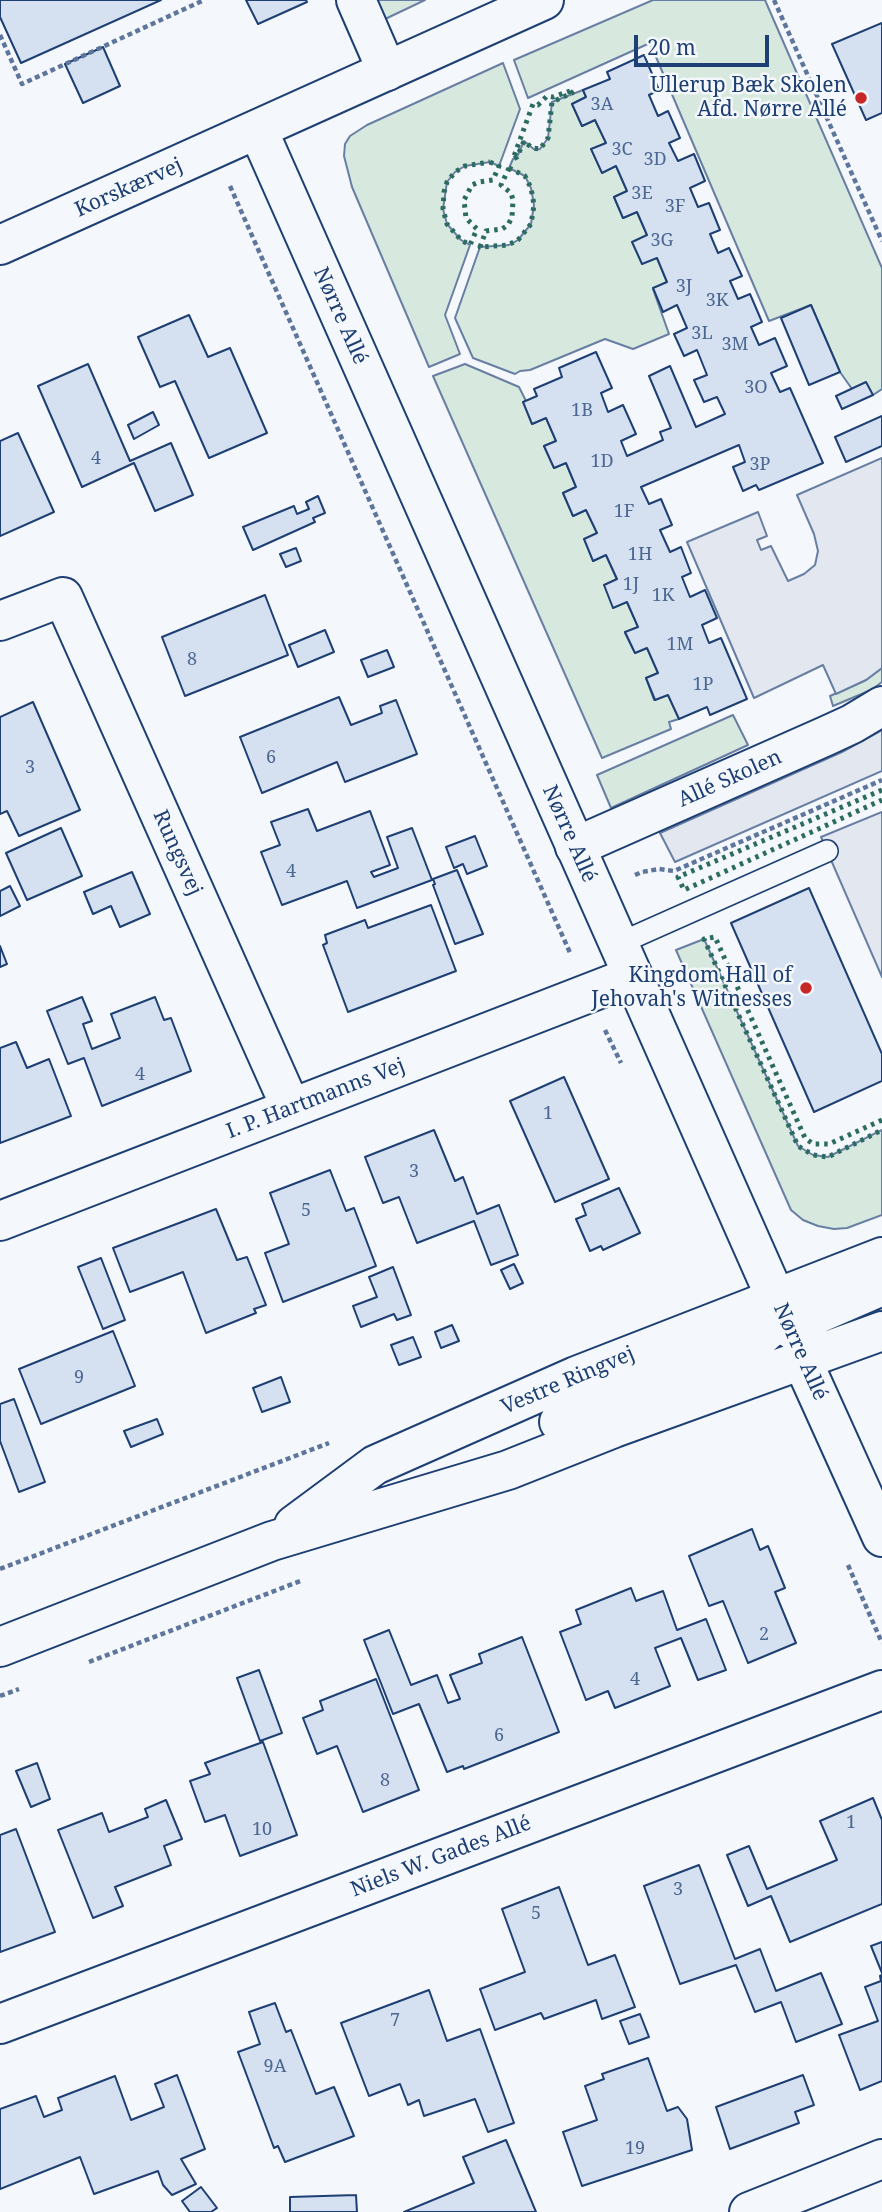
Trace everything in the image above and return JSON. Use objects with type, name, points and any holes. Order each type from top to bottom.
[{"type":"street","points":[[356,0],[387,71]]},
{"type":"street","name":"Korskærvej","points":[[0,245],[544,0]]},
{"type":"street","name":"Nørre Allé","points":[[257,130],[882,1537]]},
{"type":"street","name":"Rungsvej","points":[[0,621],[63,597],[291,1108]]},
{"type":"street","name":"Allé Skolen","points":[[575,847],[843,728],[882,706]]},
{"type":"street","name":"I. P. Hartmanns Vej","points":[[0,1221],[588,994],[625,960]]},
{"type":"street","name":"Vestre Ringvej","points":[[272,1541],[375,1465],[576,1376],[882,1257]]},
{"type":"street","points":[[802,1360],[802,1331],[815,1315],[882,1286]]},
{"type":"street","name":"Vestre Ringvej","points":[[0,1647],[272,1541],[508,1470],[614,1428],[882,1331]]},
{"type":"street","name":"Niels W. Gades Allé","points":[[0,2024],[882,1690]]},
{"type":"street","points":[[749,2212],[882,2159]]},
{"type":"lane","points":[[625,960],[827,851]]},
{"type":"path","points":[[0,35],[22,84],[204,0]]},
{"type":"path","points":[[774,0],[882,241]]},
{"type":"path","points":[[214,150],[588,994],[623,1067]]},
{"type":"path","points":[[631,877],[659,869],[674,871],[882,780]]},
{"type":"path","points":[[78,1666],[311,1577]]},
{"type":"path","points":[[0,1696],[26,1686]]},
{"type":"shaded area","points":[[374,0],[425,0],[383,20]]},
{"type":"shaded area","points":[[653,0],[765,0],[882,268],[882,389],[873,395],[852,389],[840,372],[811,305],[769,321],[650,43],[528,98],[514,60]]},
{"type":"shaded area","points":[[503,63],[520,109],[499,166],[490,162],[465,166],[455,172],[447,182],[443,209],[447,224],[461,240],[470,245],[445,315],[460,354],[429,367],[352,187],[344,156],[345,144],[350,136],[367,125]]},
{"type":"shaded area","points":[[583,90],[586,97],[572,104],[582,126],[595,120],[606,143],[592,150],[602,172],[616,166],[627,191],[614,197],[623,218],[637,212],[667,282],[653,289],[669,334],[633,349],[605,339],[515,374],[473,358],[455,318],[480,247],[509,245],[518,240],[531,224],[534,205],[531,188],[525,176],[509,168],[513,159],[517,157],[524,141],[535,150],[540,149],[548,138],[552,102]]},
{"type":"shaded area","points":[[465,364],[519,387],[532,424],[546,418],[556,441],[544,446],[554,468],[566,463],[576,487],[563,493],[573,516],[586,510],[597,533],[593,561],[606,555],[638,627],[625,633],[635,653],[647,648],[658,673],[646,678],[654,700],[668,695],[679,719],[669,722],[671,729],[602,758],[433,376]]},
{"type":"shaded area","points":[[882,458],[882,668],[866,680],[836,694],[823,665],[754,698],[687,542],[758,512],[767,536],[757,540],[761,550],[771,546],[788,581],[804,574],[815,565],[818,551],[814,534],[797,495]]},
{"type":"shaded area","points":[[882,668],[882,682],[871,690],[833,706],[830,696],[866,680]]},
{"type":"shaded area","points":[[733,715],[748,745],[611,808],[597,775]]},
{"type":"shaded area","points":[[882,730],[882,771],[675,862],[660,833],[842,752]]},
{"type":"shaded area","points":[[882,812],[882,977],[821,837]]},
{"type":"shaded area","points":[[704,939],[798,1146],[813,1155],[828,1157],[882,1130],[882,1215],[847,1228],[834,1229],[803,1220],[791,1210],[676,950]]},
{"type":"building","points":[[0,0],[161,0],[21,63],[0,17]]},
{"type":"building","points":[[246,0],[306,0],[307,2],[258,24]]},
{"type":"building","points":[[882,23],[882,113],[866,120],[832,44]]},
{"type":"building","points":[[103,47],[120,86],[83,103],[65,64]]},
{"type":"building","points":[[644,55],[659,90],[649,95],[658,116],[668,111],[680,138],[669,143],[678,161],[694,154],[705,181],[690,188],[698,207],[709,203],[720,230],[710,234],[718,253],[729,248],[742,276],[730,281],[738,299],[750,294],[762,322],[751,327],[759,345],[775,338],[787,366],[771,373],[780,392],[790,388],[823,463],[759,490],[756,485],[743,491],[733,467],[745,462],[739,445],[641,487],[649,504],[661,499],[672,525],[660,530],[670,552],[681,547],[691,573],[682,577],[690,597],[705,590],[717,618],[702,625],[709,643],[721,638],[747,699],[710,715],[707,707],[679,719],[668,695],[655,700],[646,678],[658,673],[647,648],[635,653],[625,632],[638,627],[627,602],[613,608],[604,585],[617,579],[606,555],[593,561],[584,539],[597,533],[586,510],[573,516],[563,493],[576,487],[566,463],[554,468],[544,446],[556,441],[546,418],[532,424],[523,402],[537,396],[534,389],[562,377],[559,368],[596,352],[612,388],[601,393],[608,412],[623,405],[636,434],[621,441],[627,456],[663,440],[660,432],[671,428],[649,376],[670,366],[696,427],[725,414],[717,397],[704,402],[694,380],[707,375],[697,350],[684,356],[674,334],[687,328],[677,305],[663,312],[653,288],[667,282],[657,258],[642,264],[632,242],[647,235],[637,212],[623,218],[614,197],[627,191],[616,166],[602,173],[591,149],[606,143],[595,120],[582,126],[572,104],[586,97],[583,90],[610,79],[607,72]]},
{"type":"building","points":[[811,305],[840,372],[809,385],[781,318]]},
{"type":"building","points":[[189,315],[208,357],[230,348],[267,433],[209,458],[175,381],[160,387],[138,337]]},
{"type":"building","points":[[88,364],[130,461],[171,443],[193,495],[155,511],[134,463],[82,487],[38,386]]},
{"type":"building","points":[[866,382],[873,395],[842,409],[836,396]]},
{"type":"building","points":[[153,412],[159,425],[134,439],[128,425]]},
{"type":"building","points":[[882,416],[882,446],[846,462],[835,437]]},
{"type":"building","points":[[18,433],[54,512],[0,536],[0,441]]},
{"type":"building","points":[[318,496],[325,513],[313,518],[315,522],[253,550],[243,527],[294,506],[297,514],[309,509],[306,502]]},
{"type":"building","points":[[296,548],[301,561],[286,567],[280,554]]},
{"type":"building","points":[[265,595],[288,655],[185,696],[162,637]]},
{"type":"building","points":[[325,630],[334,652],[298,667],[289,645]]},
{"type":"building","points":[[387,650],[394,667],[368,677],[361,660]]},
{"type":"building","points":[[339,697],[351,725],[382,713],[380,706],[396,700],[417,754],[345,782],[337,762],[262,793],[240,737]]},
{"type":"building","points":[[33,702],[80,810],[19,836],[7,811],[0,814],[0,717]]},
{"type":"building","points":[[308,809],[317,831],[370,811],[390,865],[371,872],[374,877],[398,868],[387,837],[412,828],[432,880],[357,908],[347,881],[282,905],[261,852],[280,845],[271,822]]},
{"type":"building","points":[[61,828],[82,876],[27,900],[6,853]]},
{"type":"building","points":[[475,836],[487,866],[467,874],[463,864],[454,868],[446,847]]},
{"type":"building","points":[[457,870],[483,934],[455,944],[433,879]]},
{"type":"building","points":[[132,872],[150,914],[120,927],[111,906],[93,914],[84,892]]},
{"type":"building","points":[[10,886],[20,906],[0,916],[0,891]]},
{"type":"building","name":"Kingdom Hall of Jehovah's Witnesses","points":[[809,888],[882,1054],[882,1081],[814,1112],[731,923]]},
{"type":"building","points":[[431,905],[456,971],[348,1012],[323,945],[327,943],[325,935],[365,920],[368,928]]},
{"type":"building","points":[[0,946],[7,964],[0,967]]},
{"type":"building","points":[[82,997],[92,1021],[83,1024],[92,1049],[120,1038],[111,1014],[155,997],[164,1020],[171,1018],[191,1071],[102,1106],[84,1058],[68,1064],[47,1011]]},
{"type":"building","points":[[16,1042],[27,1068],[49,1059],[71,1116],[0,1143],[0,1048]]},
{"type":"building","points":[[564,1077],[609,1179],[555,1202],[510,1101]]},
{"type":"building","points":[[434,1130],[455,1181],[463,1177],[477,1214],[499,1205],[518,1255],[491,1265],[474,1221],[417,1243],[399,1197],[383,1203],[365,1157]]},
{"type":"building","points":[[330,1170],[346,1211],[354,1208],[376,1266],[283,1302],[265,1253],[289,1244],[270,1193]]},
{"type":"building","points":[[619,1188],[640,1233],[603,1250],[601,1246],[590,1251],[576,1219],[586,1215],[582,1204]]},
{"type":"building","points":[[216,1209],[237,1260],[247,1257],[266,1305],[254,1309],[256,1313],[206,1333],[183,1272],[130,1292],[113,1248]]},
{"type":"building","points":[[101,1258],[125,1320],[103,1329],[78,1267]]},
{"type":"building","points":[[514,1264],[523,1283],[510,1289],[501,1270]]},
{"type":"building","points":[[393,1267],[411,1315],[397,1320],[394,1314],[361,1327],[353,1306],[377,1297],[369,1277]]},
{"type":"building","points":[[452,1325],[459,1341],[441,1348],[435,1332]]},
{"type":"building","points":[[113,1331],[135,1386],[41,1424],[19,1369]]},
{"type":"building","points":[[413,1337],[421,1357],[399,1365],[391,1345]]},
{"type":"building","points":[[281,1377],[290,1402],[262,1412],[253,1388]]},
{"type":"building","points":[[14,1399],[45,1482],[19,1492],[0,1441],[0,1404]]},
{"type":"building","points":[[157,1419],[163,1434],[131,1447],[124,1431]]},
{"type":"building","points":[[752,1529],[760,1550],[768,1546],[785,1588],[775,1592],[796,1643],[748,1663],[723,1601],[709,1606],[689,1556]]},
{"type":"building","points":[[631,1588],[636,1601],[663,1591],[677,1630],[706,1619],[726,1670],[698,1680],[681,1638],[655,1648],[670,1686],[615,1708],[608,1691],[586,1700],[560,1632],[581,1624],[576,1610]]},
{"type":"building","points":[[389,1630],[411,1685],[437,1675],[448,1703],[460,1699],[450,1675],[482,1663],[479,1654],[522,1637],[559,1732],[464,1769],[463,1766],[447,1772],[419,1704],[393,1714],[364,1640]]},
{"type":"building","points":[[259,1670],[282,1733],[260,1741],[237,1678]]},
{"type":"building","points":[[376,1679],[419,1790],[363,1812],[337,1746],[317,1754],[303,1718],[323,1710],[320,1701]]},
{"type":"building","points":[[263,1742],[297,1835],[240,1856],[225,1815],[205,1822],[190,1781],[210,1774],[205,1763]]},
{"type":"building","points":[[37,1763],[50,1799],[31,1807],[16,1771]]},
{"type":"building","points":[[873,1798],[882,1820],[882,1904],[790,1942],[771,1896],[748,1906],[727,1855],[749,1846],[767,1889],[837,1860],[820,1821]]},
{"type":"building","points":[[166,1800],[182,1839],[164,1846],[171,1865],[115,1887],[123,1906],[93,1918],[58,1830],[102,1813],[109,1832],[148,1817],[145,1809]]},
{"type":"building","points":[[16,1829],[55,1932],[0,1952],[0,1835]]},
{"type":"building","points":[[699,1865],[735,1959],[760,1949],[776,1991],[821,1973],[842,2024],[796,2042],[781,2002],[755,2012],[736,1965],[680,1984],[644,1886]]},
{"type":"building","points":[[559,1887],[588,1965],[615,1955],[635,2007],[602,2019],[596,2000],[544,2019],[541,2013],[495,2030],[480,1989],[525,1972],[502,1909]]},
{"type":"building","points":[[882,1942],[882,1973],[871,1946]]},
{"type":"building","points":[[882,1975],[882,2081],[860,2090],[839,2035],[878,2021],[865,1987],[881,1981]]},
{"type":"building","points":[[429,1990],[447,2041],[480,2029],[514,2123],[488,2132],[475,2099],[424,2116],[419,2100],[408,2105],[400,2084],[369,2096],[341,2023]]},
{"type":"building","points":[[275,2003],[286,2032],[291,2030],[316,2094],[334,2087],[354,2136],[285,2162],[278,2146],[274,2148],[238,2052],[260,2044],[249,2012]]},
{"type":"building","points":[[640,2014],[649,2037],[629,2044],[620,2021]]},
{"type":"building","points":[[648,2058],[667,2111],[678,2107],[687,2119],[692,2150],[582,2186],[563,2132],[597,2120],[585,2086],[604,2079],[602,2074]]},
{"type":"building","points":[[177,2075],[205,2149],[181,2159],[196,2184],[172,2195],[163,2185],[158,2171],[94,2194],[80,2157],[0,2189],[0,2109],[36,2096],[44,2117],[62,2110],[58,2098],[115,2076],[131,2120],[164,2107],[155,2084]]},
{"type":"building","points":[[803,2075],[814,2105],[795,2112],[799,2123],[730,2149],[716,2107]]},
{"type":"building","points":[[506,2140],[536,2212],[404,2212],[474,2183],[463,2157]]},
{"type":"building","points":[[201,2187],[217,2208],[211,2212],[190,2212],[182,2201]]},
{"type":"building","points":[[356,2195],[357,2212],[290,2212],[290,2197]]},
{"type":"hedge","points":[[570,91],[572,93],[552,102],[548,138],[540,149],[532,148],[524,141],[517,157],[513,159],[533,104],[538,105],[547,96],[553,97],[570,91]]},
{"type":"hedge","points":[[490,162],[499,166],[493,180],[472,185],[464,200],[466,218],[477,229],[470,245],[461,240],[447,224],[443,209],[444,192],[447,182],[455,172],[465,166],[490,162]]},
{"type":"hedge","points":[[509,168],[525,176],[531,188],[534,205],[531,224],[518,240],[508,245],[480,247],[486,231],[502,229],[512,217],[511,193],[501,185],[509,168]]},
{"type":"hedge","points":[[882,790],[678,877],[684,890],[882,800]]},
{"type":"hedge","points":[[882,1120],[829,1144],[813,1144],[805,1138],[715,937],[704,939],[798,1146],[813,1155],[828,1157],[882,1130]]},
{"type":"place","name":"Ullerup Bæk Skolen Afd. Nørre Allé","points":[[861,98]]},
{"type":"place","name":"Kingdom Hall of Jehovah's Witnesses","points":[[806,988]]}]
